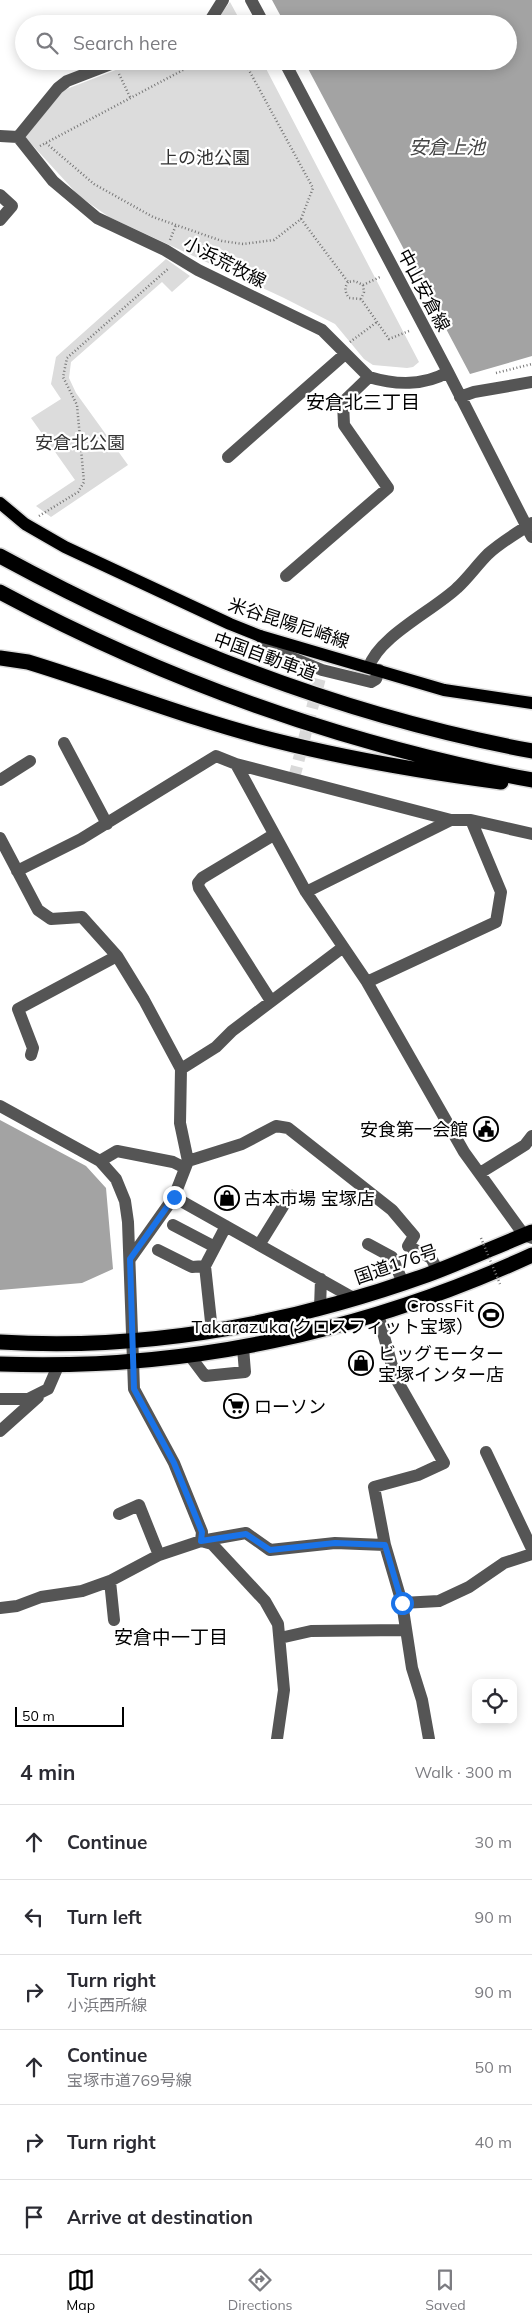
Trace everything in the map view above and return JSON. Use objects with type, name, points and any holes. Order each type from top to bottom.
[{"type":"highway","name":"中国自動車道","points":[[0,556],[61,590],[128,621],[242,669],[364,710],[427,727],[532,751]]},
{"type":"highway","points":[[0,592],[144,662],[321,728],[420,755],[532,780]]},
{"type":"highway","points":[[0,658],[36,664],[198,718],[273,740],[448,775],[532,786]]},
{"type":"highway","name":"国道176号","points":[[0,1342],[107,1343],[212,1331],[282,1319],[403,1283],[529,1235]]},
{"type":"highway","points":[[0,1364],[58,1366],[133,1362],[243,1348],[331,1328],[434,1296],[532,1255]]},
{"type":"main road","name":"米谷昆陽尼崎線","points":[[0,503],[24,524],[65,547],[230,624],[260,636]]},
{"type":"main road","points":[[374,669],[444,690],[532,704]]},
{"type":"street","points":[[214,15],[223,0]]},
{"type":"street","points":[[251,0],[259,15]]},
{"type":"street","points":[[1,140],[18,137],[58,88],[68,81],[96,70]]},
{"type":"street","name":"中山安倉線","points":[[289,70],[530,529]]},
{"type":"street","name":"小浜荒牧線","points":[[18,137],[53,181],[98,218],[322,330],[346,349],[369,377]]},
{"type":"street","points":[[0,195],[12,206],[0,220]]},
{"type":"street","points":[[228,457],[346,349]]},
{"type":"street","points":[[286,576],[388,488],[344,425],[343,402],[369,377],[380,380],[424,383],[448,372]]},
{"type":"street","points":[[460,398],[474,392],[532,382]]},
{"type":"street","points":[[260,636],[273,650],[322,670],[371,682],[376,679],[372,657],[406,626],[456,589],[487,555],[504,540],[530,529]]},
{"type":"street","points":[[64,743],[107,824]]},
{"type":"street","points":[[17,871],[107,824],[216,756],[236,764],[451,820],[471,820],[532,834]]},
{"type":"street","points":[[0,780],[30,761]]},
{"type":"street","points":[[236,764],[306,892],[342,948],[367,982],[464,1152],[529,1235]]},
{"type":"street","points":[[306,892],[451,820]]},
{"type":"street","points":[[367,982],[496,922],[501,892],[471,820]]},
{"type":"street","points":[[270,837],[202,878],[198,883],[199,888],[271,1001]]},
{"type":"street","points":[[0,838],[38,910],[51,920],[82,917],[117,956],[144,1000],[181,1069],[180,1123],[186,1164],[174,1197],[130,1259]]},
{"type":"street","points":[[181,1069],[216,1047],[232,1030],[342,948]]},
{"type":"street","points":[[30,1055],[34,1048],[18,1009],[117,956]]},
{"type":"street","points":[[0,1106],[100,1161],[116,1179],[124,1201],[130,1259],[134,1389],[174,1463],[202,1532],[201,1541]]},
{"type":"street","points":[[100,1161],[117,1150],[186,1164],[242,1144],[276,1126],[288,1128],[392,1210],[414,1236],[408,1246],[431,1258],[438,1270]]},
{"type":"street","points":[[480,1173],[525,1145],[532,1136]]},
{"type":"street","points":[[260,1245],[290,1195]]},
{"type":"street","points":[[174,1197],[354,1298]]},
{"type":"street","points":[[173,1226],[215,1247]]},
{"type":"street","points":[[212,1331],[205,1266],[226,1226]]},
{"type":"street","points":[[368,1244],[392,1257],[403,1283]]},
{"type":"street","points":[[158,1250],[192,1267],[205,1266]]},
{"type":"street","points":[[320,1308],[321,1279]]},
{"type":"street","points":[[378,1314],[395,1377],[444,1463],[418,1475],[374,1487],[385,1545],[402,1603],[404,1630],[412,1668],[422,1700],[429,1739]]},
{"type":"street","points":[[190,1356],[205,1376],[245,1372],[243,1348]]},
{"type":"street","points":[[0,1431],[48,1389],[58,1366]]},
{"type":"street","points":[[0,1399],[28,1400],[48,1389]]},
{"type":"street","points":[[486,1452],[532,1550]]},
{"type":"street","points":[[119,1514],[139,1505],[159,1555]]},
{"type":"street","points":[[0,1608],[17,1606],[42,1597],[82,1591],[110,1581],[159,1555],[201,1541],[237,1533],[246,1534],[270,1550],[335,1543],[385,1545]]},
{"type":"street","points":[[201,1541],[212,1544],[265,1601],[278,1624],[284,1690],[277,1739]]},
{"type":"street","points":[[402,1603],[439,1601],[469,1587],[504,1563],[532,1554]]},
{"type":"street","points":[[110,1581],[114,1620]]},
{"type":"street","points":[[280,1638],[311,1631],[404,1630]]},
{"type":"path","points":[[119,70],[130,97]]},
{"type":"path","points":[[30,151],[182,70]]},
{"type":"path","points":[[46,143],[94,184],[153,217],[222,241],[243,244],[274,240],[301,219],[313,188],[249,70]]},
{"type":"path","points":[[301,219],[348,282]]},
{"type":"path","points":[[24,524],[78,492],[84,482],[77,405],[62,377],[68,358],[180,259]]},
{"type":"path","points":[[363,285],[380,277]]},
{"type":"path","points":[[348,282],[355,281],[363,285]]},
{"type":"path","points":[[348,282],[345,286],[345,293],[349,298],[361,299]]},
{"type":"path","points":[[361,299],[364,292],[363,285]]},
{"type":"path","points":[[361,299],[389,339],[409,331]]},
{"type":"path","points":[[346,349],[377,322]]},
{"type":"path","points":[[495,373],[532,364]]},
{"type":"path","points":[[481,1238],[500,1284]]},
{"type":"green space","points":[[230,2],[237,15],[220,15]]},
{"type":"green space","name":"上の池公園","points":[[116,70],[267,70],[419,362],[413,367],[407,368],[373,365],[364,359],[335,324],[284,298],[109,217],[79,196],[25,137],[64,90]]},
{"type":"green space","name":"安倉北公園","points":[[166,259],[190,276],[172,292],[162,282],[71,362],[69,378],[76,393],[128,465],[51,517],[36,506],[75,480],[31,418],[61,399],[51,384],[56,357]]},
{"type":"water","name":"安倉上池","points":[[272,0],[532,0],[532,356],[470,374],[309,70],[517,70],[517,15],[280,15]]},
{"type":"water","points":[[0,1120],[86,1166],[106,1188],[113,1269],[82,1283],[0,1290]]},
{"type":"tunnel","points":[[294,778],[322,670]]},
{"type":"place","name":"安食第一会館","points":[[486,1129]]},
{"type":"place","name":"古本市場 宝塚店","points":[[227,1198]]},
{"type":"place","name":"CrossFit Takarazuka(クロスフィット宝塚）","points":[[491,1315]]},
{"type":"place","name":"ビッグモーター 宝塚インター店","points":[[361,1363]]},
{"type":"place","name":"ローソン","points":[[236,1406]]},
{"type":"district","name":"安倉北三丁目","points":[[363,402]]},
{"type":"district","name":"安倉中一丁目","points":[[171,1637]]},
{"type":"route","points":[[174,1197],[130,1259],[134,1389],[174,1463],[202,1532],[201,1541],[237,1533],[246,1534],[270,1550],[335,1543],[385,1545],[402,1603]]}]
